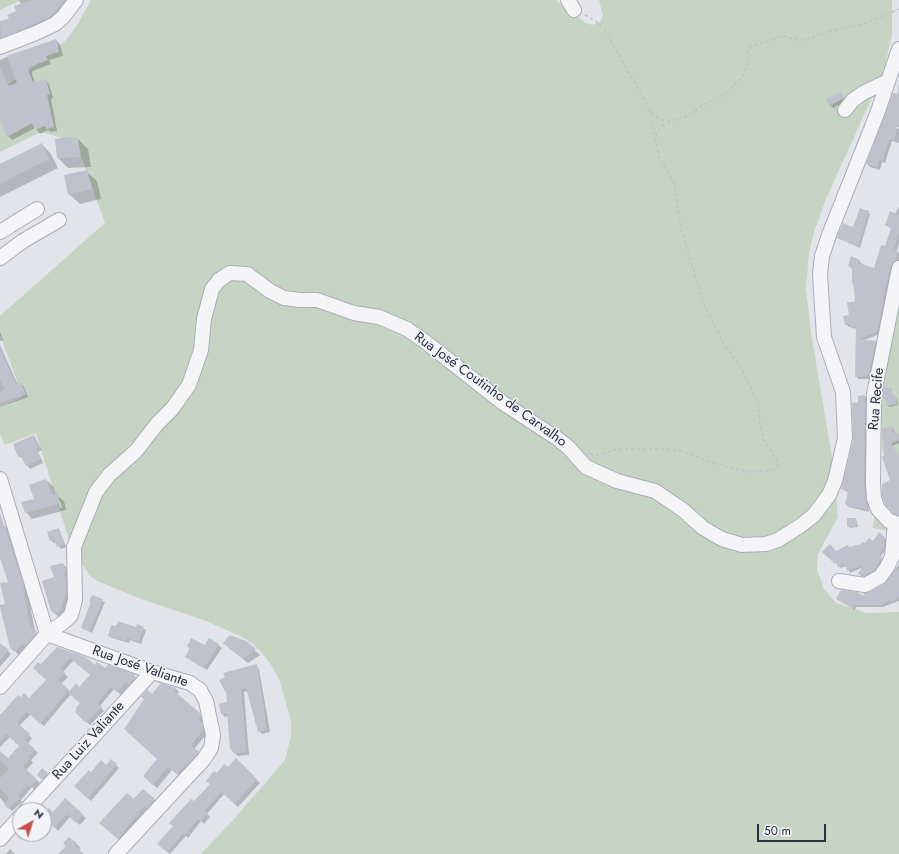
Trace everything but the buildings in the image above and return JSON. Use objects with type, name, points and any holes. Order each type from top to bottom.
[{"type":"street","points":[[0,47],[55,24],[63,17],[76,0]]},
{"type":"street","name":"Rua José Coutinho de Carvalho","points":[[0,687],[47,634],[68,619],[71,615],[75,600],[74,547],[96,492],[109,475],[136,451],[157,424],[176,406],[189,385],[201,350],[204,319],[212,289],[222,277],[235,272],[247,274],[270,291],[284,298],[317,300],[354,313],[379,316],[407,329],[498,399],[564,444],[586,467],[617,481],[655,490],[683,510],[702,528],[722,539],[737,544],[758,545],[772,542],[785,536],[808,520],[825,501],[835,482],[844,449],[845,402],[841,384],[824,337],[821,302],[821,266],[829,235],[857,167],[899,49]]},
{"type":"street","points":[[845,110],[857,96],[888,81]]},
{"type":"street","points":[[0,232],[37,209]]},
{"type":"street","points":[[0,258],[23,241],[60,220]]},
{"type":"street","name":"Rua Recife","points":[[897,523],[885,518],[876,505],[873,487],[873,453],[874,394],[899,268]]},
{"type":"street","points":[[0,479],[47,634]]},
{"type":"street","points":[[839,582],[865,585],[880,577],[888,567],[892,557],[897,523]]},
{"type":"street","name":"Rua José Valiante","points":[[47,634],[152,672],[179,679],[200,690],[206,701],[213,735],[211,748],[204,759],[116,854]]},
{"type":"street","name":"Rua Luiz Valiante","points":[[33,802],[152,672]]},
{"type":"street","points":[[0,839],[12,826]]},
{"type":"path","points":[[570,3],[595,20],[606,32],[650,110],[660,120],[672,121]]},
{"type":"path","points":[[655,138],[660,128],[672,121],[685,117],[705,104],[724,95],[733,84],[743,76],[748,63],[748,52],[753,46],[783,36],[797,40],[805,40],[828,31],[866,23],[899,9]]},
{"type":"path","points":[[585,451],[598,455],[617,449],[668,449],[687,452],[723,466],[755,472],[774,469],[778,465],[764,440],[760,426],[758,404],[752,390],[742,370],[723,342],[704,304],[682,229],[674,183],[661,163],[650,110]]},
{"type":"green space","points":[[0,0],[21,0],[0,10]]},
{"type":"green space","points":[[91,0],[556,0],[584,22],[592,25],[600,22],[603,16],[599,0],[892,0],[892,36],[883,73],[826,199],[814,232],[809,253],[806,289],[811,333],[833,464],[838,517],[818,554],[817,570],[824,589],[836,603],[866,613],[899,612],[899,854],[201,854],[235,818],[285,760],[291,736],[291,721],[280,682],[272,666],[262,653],[253,644],[240,636],[206,621],[141,599],[97,581],[90,576],[69,540],[36,433],[5,445],[0,434],[0,407],[23,397],[0,335],[0,316],[105,223],[76,142],[45,133],[39,133],[0,152],[0,90],[33,67],[65,41],[76,27]]},
{"type":"green space","points":[[899,288],[899,473],[885,459],[882,450],[881,398]]},
{"type":"green space","points":[[876,505],[895,532],[873,528]]}]
